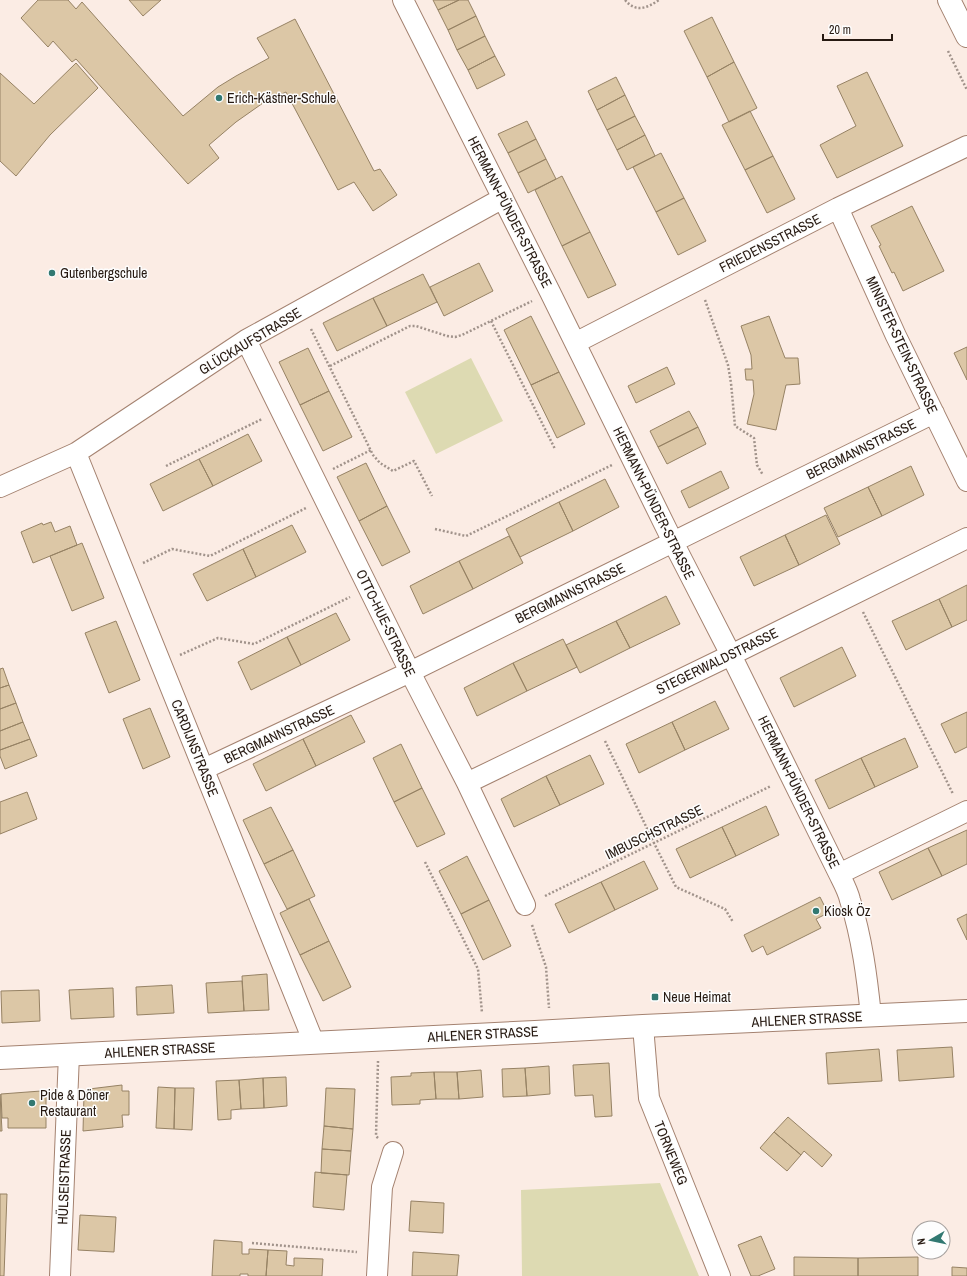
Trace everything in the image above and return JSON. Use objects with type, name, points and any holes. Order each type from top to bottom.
[{"type":"main road","points":[[949,0],[967,36]]},
{"type":"main road","name":"AHLENER STRASSE","points":[[0,1058],[643,1026],[967,1012]]},
{"type":"street","name":"HERMANN-PÜNDER-STRASSE","points":[[403,0],[575,342],[672,542],[731,655],[839,874],[850,898],[861,939],[871,1016]]},
{"type":"street","name":"FRIEDENSSTRASSE","points":[[575,342],[838,208],[967,146]]},
{"type":"street","name":"GLÜCKAUFSTRASSE","points":[[0,487],[76,453],[246,340],[503,198]]},
{"type":"street","name":"MINISTER-STEIN-STRASSE","points":[[838,208],[896,336],[967,481]]},
{"type":"street","name":"OTTO-HUE-STRASSE","points":[[246,340],[368,588],[467,783],[525,905]]},
{"type":"street","name":"BERGMANNSTRASSE","points":[[204,769],[410,672],[934,413]]},
{"type":"street","name":"CARDIJNSTRASSE","points":[[76,453],[314,1043]]},
{"type":"street","name":"STEGERWALDSTRASSE","points":[[467,783],[731,655],[967,538]]},
{"type":"street","points":[[839,874],[965,812]]},
{"type":"street","name":"TORNEWEG","points":[[643,1026],[649,1098],[720,1276]]},
{"type":"street","name":"HÜLSEISTRASSE","points":[[60,1276],[69,1054]]},
{"type":"street","points":[[377,1276],[382,1188],[393,1152]]},
{"type":"path","points":[[625,0],[632,6],[639,8],[648,7],[659,0]]},
{"type":"path","points":[[697,281],[728,365],[735,426],[754,438],[757,465],[774,492]]},
{"type":"path","points":[[330,366],[410,326],[416,326],[455,337],[462,335],[550,292]]},
{"type":"path","points":[[301,310],[374,455],[380,463],[393,471],[414,461],[432,496]]},
{"type":"path","points":[[491,321],[555,449]]},
{"type":"path","points":[[166,466],[281,410]]},
{"type":"path","points":[[314,478],[371,450]]},
{"type":"path","points":[[435,529],[466,536],[630,455]]},
{"type":"path","points":[[124,572],[172,550],[210,556],[324,499]]},
{"type":"path","points":[[161,663],[218,638],[254,644],[368,588]]},
{"type":"path","points":[[854,594],[965,812]]},
{"type":"path","points":[[595,721],[676,887],[725,909],[733,922]]},
{"type":"path","name":"IMBUSCHSTRASSE","points":[[525,905],[791,776]]},
{"type":"path","points":[[425,862],[478,969],[484,1034]]},
{"type":"path","points":[[525,905],[546,967],[550,1031]]},
{"type":"path","points":[[378,1039],[376,1136],[393,1152]]},
{"type":"path","points":[[252,1243],[378,1253]]},
{"type":"shaded area","points":[[471,358],[503,421],[436,454],[405,392]]},
{"type":"shaded area","points":[[660,1183],[699,1276],[522,1276],[521,1190]]},
{"type":"building","points":[[38,0],[68,0],[76,9],[82,2],[183,116],[218,87],[269,58],[257,38],[295,19],[374,171],[380,169],[397,195],[373,211],[354,182],[338,190],[286,92],[263,103],[236,122],[209,145],[219,158],[188,184],[76,59],[72,62],[53,41],[48,47],[21,18]]},
{"type":"building","points":[[129,0],[161,0],[143,16]]},
{"type":"building","points":[[433,0],[459,0],[438,10]]},
{"type":"building","points":[[459,0],[468,0],[476,16],[448,30],[438,10]]},
{"type":"building","points":[[476,16],[485,36],[457,50],[448,30]]},
{"type":"building","points":[[712,17],[734,62],[707,77],[684,31]]},
{"type":"building","points":[[485,36],[495,56],[468,70],[457,50]]},
{"type":"building","points":[[495,56],[505,75],[477,89],[468,70]]},
{"type":"building","points":[[734,62],[757,108],[729,122],[707,77]]},
{"type":"building","points":[[76,63],[98,88],[50,135],[16,176],[0,161],[0,73],[34,104]]},
{"type":"building","points":[[867,72],[903,146],[837,178],[820,145],[856,126],[837,86]]},
{"type":"building","points":[[616,77],[625,95],[597,110],[588,91]]},
{"type":"building","points":[[625,95],[635,116],[607,130],[597,110]]},
{"type":"building","points":[[750,111],[773,156],[745,170],[722,125]]},
{"type":"building","points":[[635,116],[645,135],[617,150],[607,130]]},
{"type":"building","points":[[527,121],[536,139],[508,153],[498,134]]},
{"type":"building","points":[[645,135],[655,156],[627,170],[617,150]]},
{"type":"building","points":[[536,139],[546,159],[518,173],[508,153]]},
{"type":"building","points":[[661,153],[684,198],[656,212],[633,167]]},
{"type":"building","points":[[773,156],[795,199],[767,213],[745,170]]},
{"type":"building","points":[[546,159],[556,179],[528,193],[518,173]]},
{"type":"building","points":[[562,176],[590,232],[562,246],[535,190]]},
{"type":"building","points":[[684,198],[706,241],[678,255],[656,212]]},
{"type":"building","points":[[912,206],[944,271],[903,291],[894,272],[892,273],[879,246],[881,245],[871,226]]},
{"type":"building","points":[[590,232],[616,285],[588,298],[562,246]]},
{"type":"building","points":[[479,263],[493,291],[444,316],[430,287]]},
{"type":"building","points":[[423,274],[437,302],[387,326],[373,298]]},
{"type":"building","points":[[373,298],[387,326],[337,351],[323,323]]},
{"type":"building","points":[[531,316],[559,372],[531,385],[504,330]]},
{"type":"building","points":[[769,316],[785,358],[798,358],[800,384],[786,385],[776,430],[747,424],[754,394],[753,380],[746,380],[745,369],[752,369],[751,355],[741,326]]},
{"type":"building","points":[[967,347],[967,380],[954,353]]},
{"type":"building","points":[[308,348],[329,391],[300,405],[279,362]]},
{"type":"building","points":[[667,367],[675,384],[636,403],[628,386]]},
{"type":"building","points":[[559,372],[585,424],[557,438],[531,385]]},
{"type":"building","points":[[329,391],[352,437],[323,451],[300,405]]},
{"type":"building","points":[[689,411],[698,427],[658,447],[650,431]]},
{"type":"building","points":[[698,427],[706,444],[667,464],[658,447]]},
{"type":"building","points":[[248,434],[262,461],[213,486],[199,459]]},
{"type":"building","points":[[199,459],[213,486],[163,511],[150,484]]},
{"type":"building","points":[[366,463],[387,506],[359,521],[337,477]]},
{"type":"building","points":[[911,466],[924,495],[882,516],[868,487]]},
{"type":"building","points":[[721,471],[729,488],[689,508],[681,491]]},
{"type":"building","points":[[605,479],[619,507],[573,531],[559,502]]},
{"type":"building","points":[[868,487],[882,516],[838,537],[824,508]]},
{"type":"building","points":[[559,502],[573,531],[520,557],[506,529]]},
{"type":"building","points":[[387,506],[410,552],[382,566],[359,521]]},
{"type":"building","points":[[826,515],[840,544],[799,565],[785,535]]},
{"type":"building","points":[[51,522],[55,532],[70,526],[77,545],[33,563],[21,532],[42,523],[43,525]]},
{"type":"building","points":[[292,525],[306,552],[256,577],[243,549]]},
{"type":"building","points":[[785,535],[799,565],[754,586],[740,557]]},
{"type":"building","points":[[509,536],[523,563],[473,589],[459,561]]},
{"type":"building","points":[[82,543],[104,598],[72,611],[50,556]]},
{"type":"building","points":[[243,549],[256,577],[207,601],[193,574]]},
{"type":"building","points":[[459,561],[473,589],[423,614],[410,586]]},
{"type":"building","points":[[967,585],[967,620],[952,627],[939,599]]},
{"type":"building","points":[[666,596],[680,624],[630,648],[616,621]]},
{"type":"building","points":[[939,599],[952,627],[906,650],[892,621]]},
{"type":"building","points":[[336,613],[350,640],[301,665],[287,637]]},
{"type":"building","points":[[116,621],[140,680],[109,693],[85,633]]},
{"type":"building","points":[[616,621],[630,648],[580,673],[566,645]]},
{"type":"building","points":[[287,637],[301,665],[251,690],[238,662]]},
{"type":"building","points":[[563,639],[577,667],[527,691],[513,663]]},
{"type":"building","points":[[842,647],[856,676],[794,707],[780,678]]},
{"type":"building","points":[[513,663],[527,691],[477,716],[464,688]]},
{"type":"building","points":[[3,668],[9,685],[0,688],[0,669]]},
{"type":"building","points":[[9,685],[16,703],[0,709],[0,688]]},
{"type":"building","points":[[715,701],[729,729],[685,750],[672,722]]},
{"type":"building","points":[[16,703],[23,722],[0,731],[0,709]]},
{"type":"building","points":[[150,708],[170,757],[143,769],[123,719]]},
{"type":"building","points":[[967,712],[967,747],[955,753],[941,724]]},
{"type":"building","points":[[351,715],[365,742],[316,766],[303,739]]},
{"type":"building","points":[[23,722],[30,739],[0,750],[0,731]]},
{"type":"building","points":[[672,722],[685,750],[639,773],[626,744]]},
{"type":"building","points":[[905,738],[918,767],[875,787],[861,758]]},
{"type":"building","points":[[30,739],[37,756],[5,769],[0,756],[0,750]]},
{"type":"building","points":[[303,739],[316,766],[266,791],[253,764]]},
{"type":"building","points":[[401,744],[422,788],[394,802],[373,758]]},
{"type":"building","points":[[590,755],[604,784],[560,805],[546,776]]},
{"type":"building","points":[[861,758],[875,787],[829,809],[815,780]]},
{"type":"building","points":[[546,776],[560,805],[514,827],[501,799]]},
{"type":"building","points":[[422,788],[445,834],[417,847],[394,802]]},
{"type":"building","points":[[27,792],[37,819],[0,834],[0,802]]},
{"type":"building","points":[[766,806],[779,835],[736,856],[722,827]]},
{"type":"building","points":[[271,807],[293,850],[264,864],[243,820]]},
{"type":"building","points":[[722,827],[736,856],[690,878],[676,849]]},
{"type":"building","points":[[967,830],[967,864],[942,876],[928,848]]},
{"type":"building","points":[[928,848],[942,876],[892,900],[879,872]]},
{"type":"building","points":[[293,850],[315,896],[287,909],[264,864]]},
{"type":"building","points":[[467,856],[489,900],[461,914],[439,871]]},
{"type":"building","points":[[644,861],[658,889],[615,910],[601,882]]},
{"type":"building","points":[[601,882],[615,910],[569,933],[555,904]]},
{"type":"building","points":[[820,897],[828,913],[816,919],[821,928],[767,955],[763,946],[752,952],[744,935]]},
{"type":"building","points":[[309,899],[329,941],[300,955],[280,913]]},
{"type":"building","points":[[489,900],[511,946],[483,960],[461,914]]},
{"type":"building","points":[[967,914],[967,940],[957,919]]},
{"type":"building","points":[[329,941],[351,987],[323,1001],[300,955]]},
{"type":"building","points":[[267,974],[269,1010],[244,1011],[242,976]]},
{"type":"building","points":[[242,981],[244,1011],[208,1013],[206,983]]},
{"type":"building","points":[[172,985],[174,1013],[137,1015],[136,987]]},
{"type":"building","points":[[113,988],[114,1017],[71,1019],[69,990]]},
{"type":"building","points":[[39,990],[40,1021],[2,1023],[1,991]]},
{"type":"building","points":[[952,1047],[954,1077],[899,1081],[897,1050]]},
{"type":"building","points":[[879,1049],[882,1081],[828,1084],[826,1053]]},
{"type":"building","points":[[609,1063],[612,1116],[595,1117],[593,1095],[575,1096],[573,1065]]},
{"type":"building","points":[[549,1066],[550,1094],[527,1096],[525,1068]]},
{"type":"building","points":[[525,1068],[527,1096],[503,1097],[502,1069]]},
{"type":"building","points":[[481,1070],[483,1097],[459,1099],[457,1072]]},
{"type":"building","points":[[434,1072],[436,1099],[420,1100],[420,1104],[392,1105],[391,1077],[411,1076],[411,1073]]},
{"type":"building","points":[[434,1072],[457,1072],[459,1099],[436,1099]]},
{"type":"building","points":[[286,1077],[287,1106],[264,1108],[263,1078]]},
{"type":"building","points":[[263,1078],[264,1108],[241,1109],[239,1080]]},
{"type":"building","points":[[239,1080],[241,1109],[231,1110],[231,1119],[218,1120],[216,1081]]},
{"type":"building","points":[[122,1085],[122,1091],[129,1091],[129,1115],[122,1115],[123,1127],[83,1131],[84,1094],[89,1089]]},
{"type":"building","points":[[158,1087],[175,1088],[174,1129],[156,1128]]},
{"type":"building","points":[[175,1088],[194,1088],[192,1130],[174,1129]]},
{"type":"building","points":[[326,1088],[355,1089],[353,1129],[324,1126]]},
{"type":"building","points":[[41,1091],[46,1097],[46,1128],[8,1128],[8,1118],[2,1118],[1,1094]]},
{"type":"building","points":[[0,1094],[2,1131],[0,1131]]},
{"type":"building","points":[[788,1117],[832,1155],[822,1167],[804,1151],[801,1155],[774,1132]]},
{"type":"building","points":[[324,1126],[353,1129],[351,1151],[322,1149]]},
{"type":"building","points":[[774,1132],[801,1155],[787,1171],[760,1148]]},
{"type":"building","points":[[322,1149],[351,1151],[349,1175],[321,1173]]},
{"type":"building","points":[[315,1172],[347,1175],[344,1210],[313,1207]]},
{"type":"building","points":[[0,1194],[7,1194],[4,1276],[0,1276]]},
{"type":"building","points":[[411,1201],[444,1203],[443,1233],[409,1231]]},
{"type":"building","points":[[80,1215],[116,1217],[114,1252],[78,1250]]},
{"type":"building","points":[[761,1236],[775,1269],[758,1276],[751,1276],[738,1245]]},
{"type":"building","points":[[214,1240],[242,1242],[242,1254],[249,1254],[249,1249],[268,1250],[266,1276],[248,1276],[248,1274],[240,1274],[240,1276],[212,1276]]},
{"type":"building","points":[[268,1250],[287,1251],[286,1265],[294,1266],[294,1258],[323,1259],[322,1276],[266,1276]]},
{"type":"building","points":[[413,1252],[459,1255],[457,1276],[412,1276]]},
{"type":"building","points":[[794,1257],[858,1258],[858,1276],[794,1276]]},
{"type":"building","points":[[911,1257],[911,1260],[918,1260],[918,1276],[858,1276],[858,1258]]},
{"type":"building","points":[[952,1267],[967,1268],[967,1276],[952,1276]]},
{"type":"place","name":"Erich-Kästner-Schule","points":[[219,98]]},
{"type":"place","name":"Gutenbergschule","points":[[52,273]]},
{"type":"place","name":"Kiosk Öz","points":[[816,911]]},
{"type":"place","name":"Neue Heimat","points":[[655,997]]},
{"type":"place","name":"Pide & Döner Restaurant","points":[[32,1103]]}]
